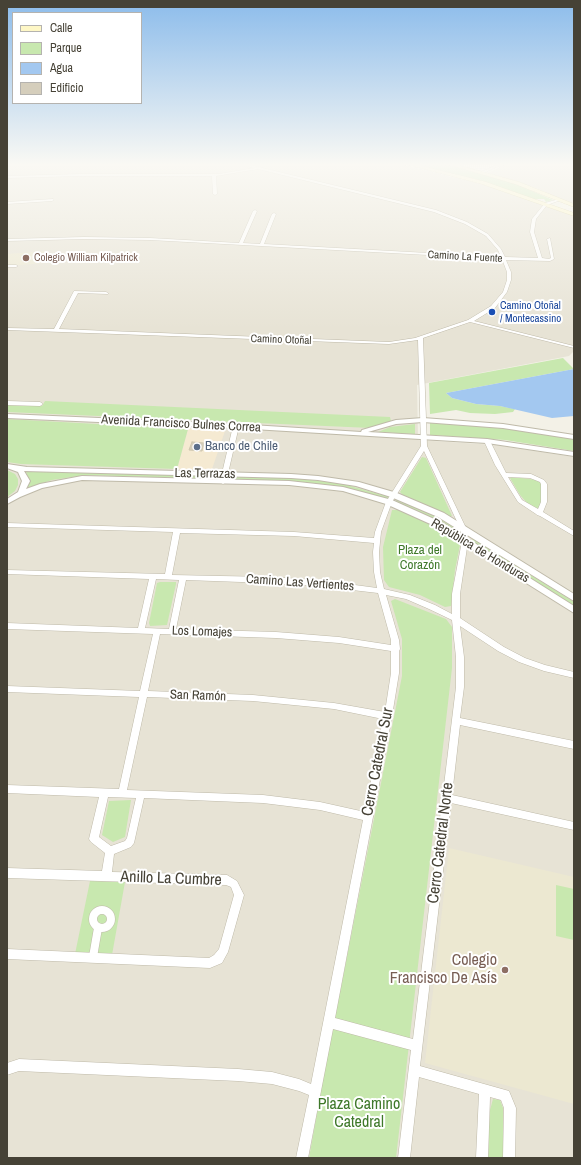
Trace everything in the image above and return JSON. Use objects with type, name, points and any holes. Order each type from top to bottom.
[{"type":"street","points":[[240,244],[251,219]]},
{"type":"street","points":[[262,245],[272,219]]},
{"type":"street","name":"Camino Otoñal","points":[[7,329],[374,344],[396,342],[420,337],[470,320],[493,307],[505,292],[509,276],[498,246],[487,235],[458,219]]},
{"type":"street","points":[[534,219],[532,232],[540,259],[550,260],[553,258],[549,239]]},
{"type":"street","name":"Camino La Fuente","points":[[7,240],[106,238],[262,245],[504,259],[540,259]]},
{"type":"street","points":[[7,266],[16,266]]},
{"type":"street","points":[[56,330],[76,292],[106,293]]},
{"type":"street","points":[[470,320],[574,347]]},
{"type":"street","name":"República de Honduras","points":[[420,337],[424,446],[462,528]]},
{"type":"street","points":[[7,403],[40,404]]},
{"type":"street","name":"Avenida Francisco Bulnes Correa","points":[[7,416],[236,426],[487,441],[574,454]]},
{"type":"street","name":"Avenida Francisco Bulnes Correa","points":[[356,433],[396,422],[424,420],[503,426],[574,437]]},
{"type":"street","points":[[223,482],[236,426]]},
{"type":"street","points":[[487,441],[504,475],[520,501],[574,534]]},
{"type":"street","points":[[389,502],[424,446]]},
{"type":"street","points":[[10,466],[22,473],[25,478],[24,488],[18,495]]},
{"type":"street","name":"Las Terrazas","points":[[10,466],[27,469],[223,482],[330,483],[389,502]]},
{"type":"street","name":"Las Terrazas","points":[[7,502],[18,495],[40,486],[70,480],[127,476],[225,474],[290,476],[370,488],[394,495]]},
{"type":"street","points":[[504,475],[531,476],[542,481],[544,484],[544,502],[539,514]]},
{"type":"street","name":"República de Honduras","points":[[394,495],[441,515],[574,598]]},
{"type":"street","name":"República de Honduras","points":[[389,502],[440,525],[574,610]]},
{"type":"street","name":"Cerro Catedral Sur","points":[[302,1158],[367,817],[388,716],[395,673],[396,649],[381,591],[376,562],[377,541],[381,521],[389,502]]},
{"type":"street","points":[[7,525],[294,534],[377,541]]},
{"type":"street","name":"Cerro Catedral Norte","points":[[404,1158],[456,721],[460,663],[456,619],[457,583],[466,541],[462,528]]},
{"type":"street","points":[[168,577],[177,530]]},
{"type":"street","name":"Camino Las Vertientes","points":[[7,572],[293,581],[381,591],[420,602],[456,619],[516,657],[544,668],[574,675]]},
{"type":"street","points":[[141,630],[153,577]]},
{"type":"street","points":[[172,631],[183,578]]},
{"type":"street","points":[[553,596],[561,590]]},
{"type":"street","name":"Los Lomajes","points":[[7,626],[297,636],[396,649]]},
{"type":"street","points":[[122,794],[157,631]]},
{"type":"street","name":"San Ramón","points":[[7,689],[284,700],[334,706],[388,716]]},
{"type":"street","points":[[456,721],[574,745]]},
{"type":"street","points":[[7,789],[263,799],[320,806],[367,817]]},
{"type":"street","points":[[104,793],[94,839],[110,852]]},
{"type":"street","points":[[110,852],[128,844],[131,840],[141,794]]},
{"type":"street","points":[[446,798],[574,826]]},
{"type":"street","points":[[106,876],[110,852]]},
{"type":"street","name":"Anillo La Cumbre","points":[[7,873],[227,880],[237,887],[239,899],[223,952],[214,962],[7,954]]},
{"type":"street","points":[[93,957],[98,928]]},
{"type":"street","points":[[328,1022],[418,1046]]},
{"type":"street","points":[[7,1069],[19,1065],[238,1075],[272,1078],[299,1084],[314,1091]]},
{"type":"street","points":[[415,1070],[485,1091],[505,1095],[510,1108],[509,1158]]},
{"type":"street","points":[[482,1158],[485,1091]]},
{"type":"shaded area","points":[[7,219],[574,219],[574,351],[569,356],[417,385],[418,440],[496,445],[574,457],[574,1158],[7,1158]]},
{"type":"shaded area","name":"Colegio William Kilpatrick","points":[[46,251],[45,263],[7,266],[7,254]]},
{"type":"shaded area","points":[[188,429],[225,431],[212,469],[177,469]]},
{"type":"shaded area","name":"Colegio Francisco De Asís","points":[[449,848],[574,877],[574,1104],[425,1063]]},
{"type":"green space","points":[[563,358],[574,369],[446,393],[452,398],[476,404],[515,409],[513,412],[495,414],[470,413],[456,410],[430,414],[429,383]]},
{"type":"green space","points":[[45,401],[390,417],[391,421],[371,428],[7,412],[7,405],[42,406]]},
{"type":"green space","points":[[7,419],[188,429],[177,469],[21,464],[7,462]]},
{"type":"green space","points":[[430,423],[507,428],[574,439],[574,451],[505,440],[430,435]]},
{"type":"green space","points":[[415,424],[415,434],[378,432],[390,427]]},
{"type":"green space","points":[[422,457],[426,458],[452,516],[448,516],[404,496],[400,492]]},
{"type":"green space","points":[[7,470],[15,474],[18,479],[18,485],[15,491],[7,497]]},
{"type":"green space","points":[[26,472],[291,478],[340,483],[389,497],[386,499],[339,486],[289,481],[85,475],[52,480],[27,488],[30,481]]},
{"type":"green space","points":[[510,478],[538,480],[541,484],[541,505],[539,509],[528,504],[520,495]]},
{"type":"green space","points":[[398,499],[430,513],[460,531],[456,532],[419,512],[396,503],[396,500]]},
{"type":"green space","name":"Plaza del Corazón","points":[[392,510],[399,510],[416,516],[456,540],[460,545],[455,570],[451,606],[445,607],[420,595],[389,587],[384,580],[383,547]]},
{"type":"green space","points":[[473,539],[574,602],[574,607],[471,541]]},
{"type":"green space","points":[[176,582],[167,625],[150,626],[149,623],[157,583]]},
{"type":"green space","name":"Plaza Camino Catedral","points":[[395,599],[446,619],[452,627],[452,668],[396,1158],[309,1158],[402,676],[402,639],[391,601]]},
{"type":"green space","points":[[131,800],[125,837],[113,842],[102,835],[109,801]]},
{"type":"green space","points":[[90,881],[125,882],[112,955],[75,954]]},
{"type":"green space","points":[[556,885],[574,889],[574,940],[556,936]]},
{"type":"green space","points":[[493,1099],[500,1100],[503,1108],[504,1158],[487,1158],[490,1110]]},
{"type":"water","points":[[574,369],[574,416],[552,418],[500,406],[476,404],[452,398],[446,393]]},
{"type":"building","name":"Banco de Chile","points":[[192,442],[204,443],[202,451],[189,450]]},
{"type":"place","name":"Colegio William Kilpatrick","points":[[26,258]]},
{"type":"place","name":"Camino Otoñal / Montecassino","points":[[492,312]]},
{"type":"place","name":"Banco de Chile","points":[[197,447]]},
{"type":"place","name":"Colegio Francisco De Asís","points":[[505,970]]}]
